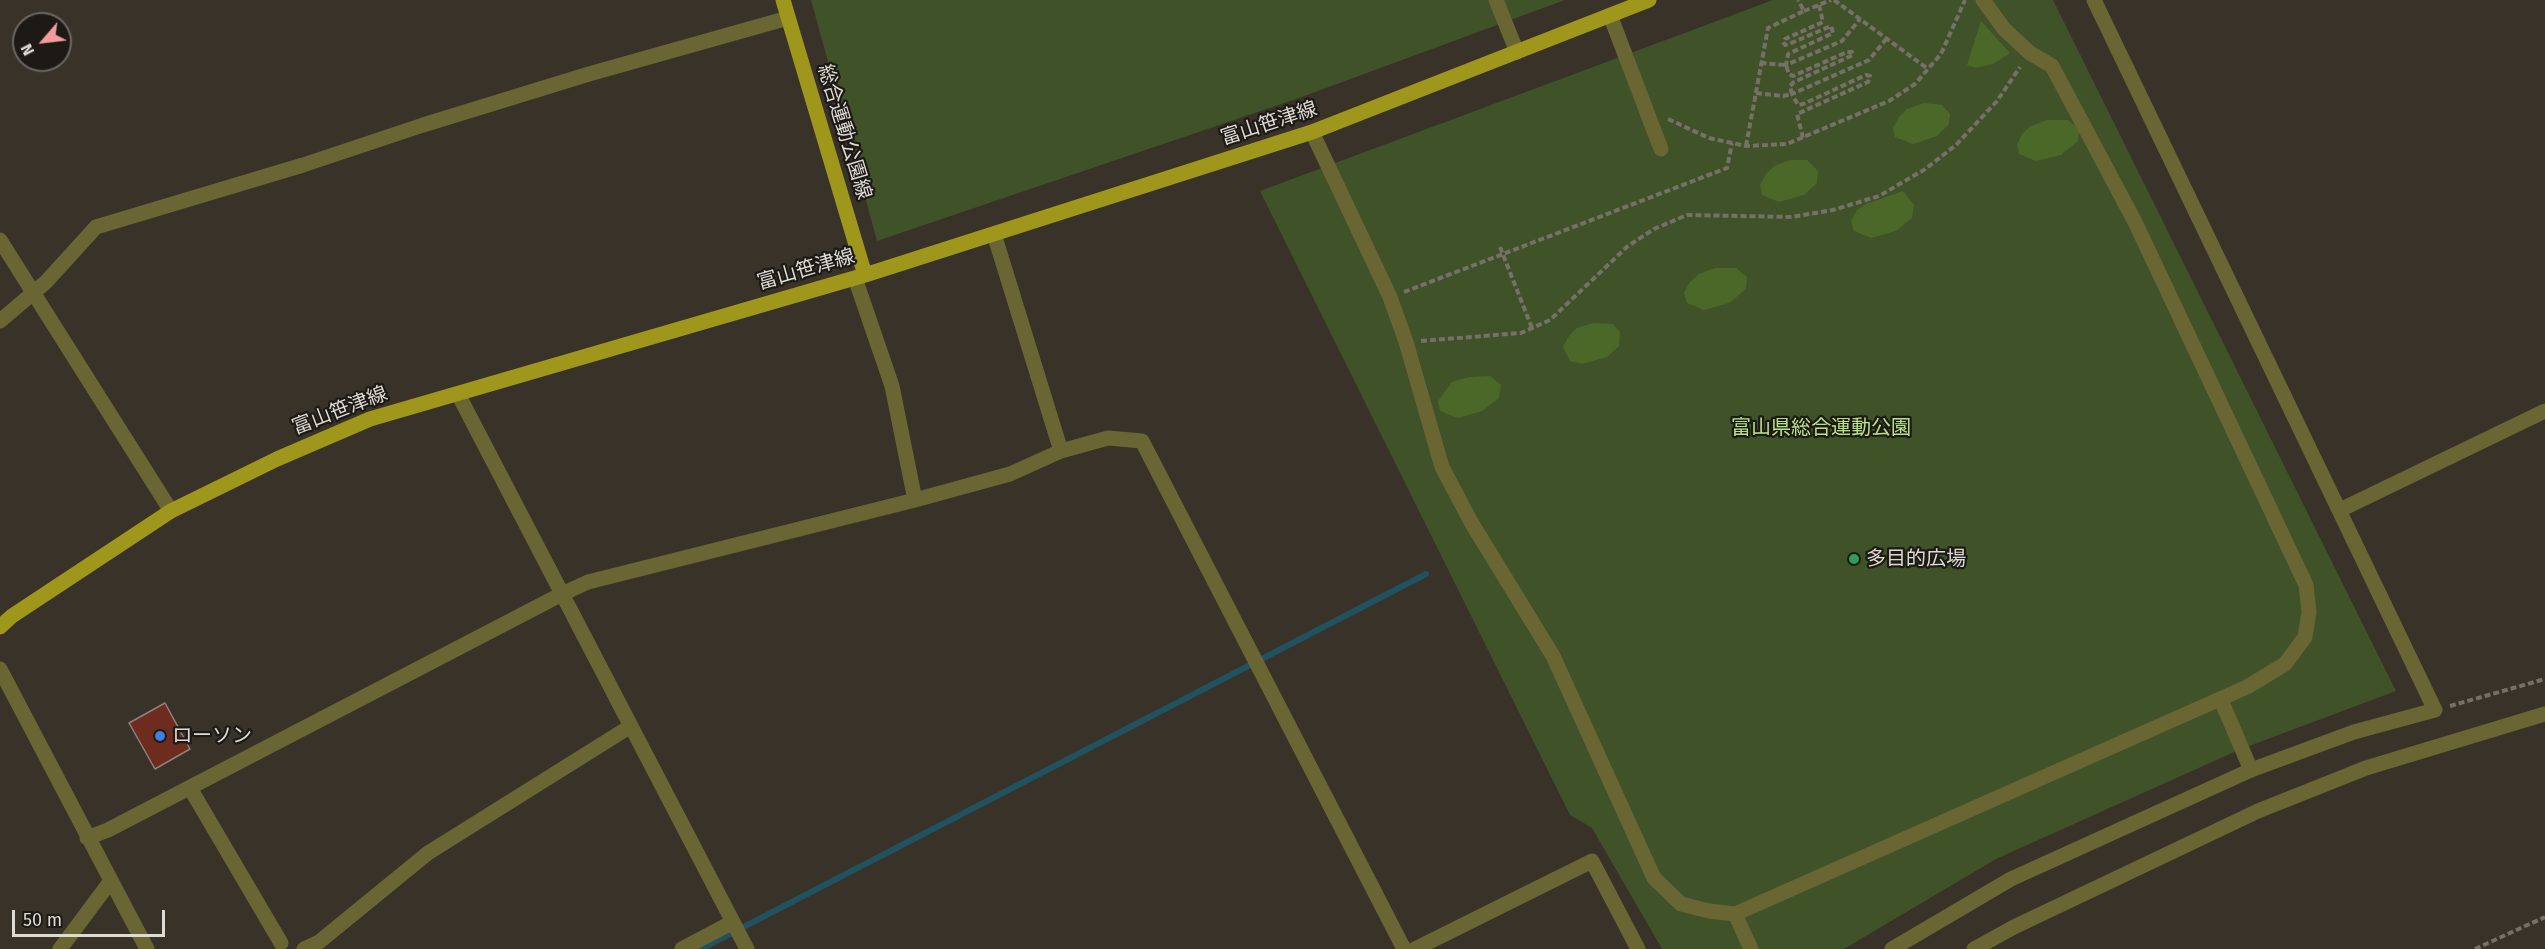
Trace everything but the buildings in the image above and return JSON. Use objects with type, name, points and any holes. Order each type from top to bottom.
[{"type":"main road","name":"総合運動公園線","points":[[783,0],[860,276]]},
{"type":"main road","name":"富山笹津線","points":[[0,627],[12,616],[171,511],[276,459],[369,419],[860,276],[1312,132],[1649,0]]},
{"type":"street","points":[[1496,0],[1517,52]]},
{"type":"street","points":[[1312,132],[1390,297],[1406,342],[1442,466],[1471,522],[1553,656],[1654,878],[1681,904],[1735,914],[2221,700],[2285,664],[2305,637],[2309,612],[2306,585],[2135,222],[2052,66],[2030,53],[2004,29],[1983,0]]},
{"type":"street","points":[[1892,949],[2011,879],[2251,770],[2354,732],[2434,710],[2094,0]]},
{"type":"street","points":[[1610,15],[1661,149]]},
{"type":"street","points":[[0,321],[46,282],[96,227],[303,165],[589,74],[788,18]]},
{"type":"street","points":[[994,234],[1061,451]]},
{"type":"street","points":[[0,240],[171,511]]},
{"type":"street","points":[[860,276],[892,386],[915,500]]},
{"type":"street","points":[[458,394],[747,949]]},
{"type":"street","points":[[2340,510],[2545,411]]},
{"type":"street","points":[[87,838],[108,830],[588,582],[1010,474],[1061,451],[1108,438],[1142,441],[1404,949]]},
{"type":"street","points":[[0,669],[147,949]]},
{"type":"street","points":[[2221,700],[2251,770]]},
{"type":"street","points":[[1974,949],[2025,922],[2258,811],[2366,768],[2545,714]]},
{"type":"street","points":[[304,949],[319,942],[428,853],[631,726]]},
{"type":"street","points":[[190,788],[281,943]]},
{"type":"street","points":[[1415,949],[1592,861],[1638,949]]},
{"type":"street","points":[[60,949],[111,882]]},
{"type":"street","points":[[1735,914],[1751,949]]},
{"type":"street","points":[[682,949],[736,927]]},
{"type":"path","points":[[1798,0],[1804,12]]},
{"type":"path","points":[[1746,146],[1768,28],[1819,5],[1832,0],[1928,69]]},
{"type":"path","points":[[1646,109],[1709,138],[1746,146],[1787,144],[1889,102],[1915,84],[1941,54],[1965,0]]},
{"type":"path","points":[[1803,138],[1797,114],[1868,82],[1869,76],[1866,75],[1798,105],[1790,86],[1794,82],[1853,55],[1852,52],[1848,52],[1793,76],[1789,74],[1786,65],[1788,54],[1833,33],[1831,26],[1789,44],[1785,45],[1783,42],[1823,22],[1819,5]]},
{"type":"path","points":[[1761,63],[1786,65],[1842,41],[1860,19]]},
{"type":"path","points":[[1756,93],[1784,96],[1792,94],[1869,60],[1887,38]]},
{"type":"path","points":[[1406,342],[1521,333],[1550,320],[1628,246],[1654,229],[1687,216],[1792,217],[1833,210],[1879,196],[1924,170],[1956,145],[1997,101],[2030,53]]},
{"type":"path","points":[[1390,297],[1727,168],[1732,143]]},
{"type":"path","points":[[1500,246],[1532,328]]},
{"type":"path","points":[[2434,710],[2545,679]]},
{"type":"path","points":[[2475,949],[2545,917]]},
{"type":"green space","points":[[811,0],[1565,0],[1299,98],[877,241]]},
{"type":"green space","name":"富山県総合運動公園","points":[[1773,0],[2053,0],[2396,691],[2241,749],[1996,859],[1844,949],[1662,949],[1592,828],[1570,815],[1260,191]]},
{"type":"green space","points":[[1981,21],[2010,53],[1993,64],[1976,68],[1967,65]]},
{"type":"green space","points":[[1924,103],[1942,105],[1950,114],[1949,124],[1937,136],[1913,144],[1895,137],[1893,128],[1899,117],[1907,109]]},
{"type":"green space","points":[[2047,120],[2068,120],[2079,129],[2078,141],[2061,155],[2036,161],[2019,154],[2017,145],[2022,134],[2031,126]]},
{"type":"green space","points":[[1790,160],[1807,160],[1818,171],[1817,183],[1804,195],[1779,202],[1762,195],[1760,185],[1766,174],[1774,166]]},
{"type":"green space","points":[[1903,191],[1914,205],[1912,218],[1896,231],[1871,238],[1854,231],[1851,221],[1857,210],[1866,204]]},
{"type":"green space","points":[[1715,268],[1736,268],[1747,277],[1746,289],[1729,303],[1704,310],[1687,303],[1684,293],[1690,282],[1699,274]]},
{"type":"green space","points":[[1593,323],[1613,324],[1620,332],[1619,346],[1607,357],[1582,364],[1570,361],[1563,347],[1569,336],[1577,328]]},
{"type":"green space","points":[[1490,376],[1501,385],[1499,398],[1482,411],[1458,418],[1440,411],[1438,401],[1452,382],[1469,377]]},
{"type":"waterway","points":[[701,949],[1426,574]]},
{"type":"place","name":"多目的広場","points":[[1854,559]]},
{"type":"place","name":"ローソン","points":[[160,736]]}]
